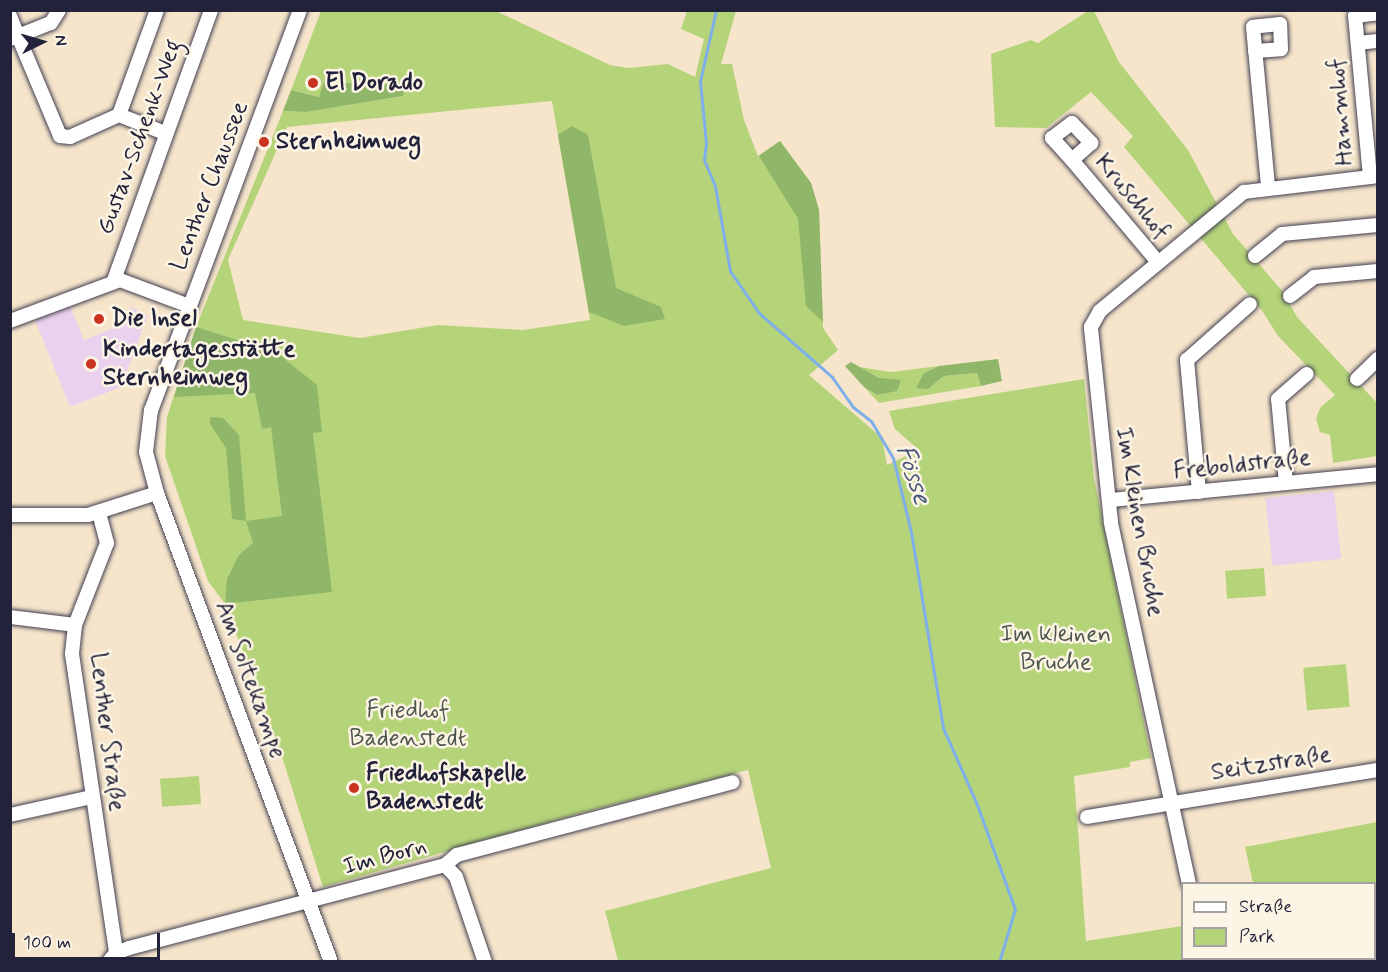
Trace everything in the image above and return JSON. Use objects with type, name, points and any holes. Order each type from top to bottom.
[{"type":"street","points":[[14,37],[51,23],[59,10]]},
{"type":"street","points":[[119,115],[157,10]]},
{"type":"street","name":"Gustav-Schenk-Weg","points":[[114,280],[211,10]]},
{"type":"street","name":"Lenther Chaussee","points":[[151,410],[300,10]]},
{"type":"street","name":"Hammhof","points":[[1373,177],[1355,16],[1377,14]]},
{"type":"street","points":[[10,16],[14,37],[60,136],[70,137],[119,115],[165,133]]},
{"type":"street","name":"Hammhof","points":[[1358,43],[1377,41]]},
{"type":"street","points":[[1255,51],[1268,187]]},
{"type":"street","name":"Kruschhof","points":[[1072,160],[1158,262]]},
{"type":"street","name":"Im Kleinen Bruche","points":[[1189,882],[1111,522],[1110,500],[1104,477],[1091,327],[1100,311],[1244,192],[1268,187],[1373,177]]},
{"type":"street","points":[[1255,256],[1282,234],[1377,225]]},
{"type":"street","points":[[1290,296],[1314,277],[1377,271]]},
{"type":"street","points":[[12,316],[114,280],[189,306]]},
{"type":"street","points":[[1199,492],[1187,360],[1250,304]]},
{"type":"street","points":[[1357,379],[1377,359]]},
{"type":"street","points":[[1286,483],[1278,399],[1307,374]]},
{"type":"street","name":"Am Soltekampe","points":[[151,410],[146,452],[156,493],[332,962]]},
{"type":"street","name":"Freboldstraße","points":[[1110,500],[1377,474]]},
{"type":"street","points":[[10,515],[99,513],[156,493]]},
{"type":"street","name":"Lenther Straße","points":[[99,513],[107,543],[75,625],[72,654],[115,959]]},
{"type":"street","points":[[10,617],[75,625]]},
{"type":"street","name":"Seitzstraße","points":[[1087,817],[1377,770]]},
{"type":"street","name":"Im Born","points":[[115,959],[308,901],[445,865],[457,855],[733,782]]},
{"type":"street","points":[[10,815],[92,797]]},
{"type":"street","points":[[445,865],[456,877],[485,962]]},
{"type":"shaded area","name":"Kindertagesstätte Sternheimweg","points":[[70,306],[84,340],[122,325],[130,307],[148,315],[121,387],[70,407],[35,320]]},
{"type":"shaded area","points":[[1334,491],[1341,559],[1272,566],[1265,498]]},
{"type":"green space","points":[[321,11],[496,11],[610,65],[628,68],[668,64],[695,77],[704,39],[681,29],[687,11],[736,11],[721,64],[732,64],[744,120],[758,156],[780,141],[811,183],[819,210],[823,328],[838,350],[809,375],[882,438],[887,465],[919,450],[895,429],[889,411],[1084,379],[1094,478],[1151,758],[1130,762],[1130,767],[1074,776],[1086,941],[1181,926],[1181,960],[1195,961],[618,961],[605,911],[771,868],[748,770],[577,814],[323,887],[280,750],[225,604],[208,581],[165,456],[167,417],[196,327],[283,111],[306,112],[403,96],[319,97],[291,90]],"holes":[[[552,101],[590,320],[523,330],[438,325],[360,338],[243,320],[228,260],[287,127]]]},
{"type":"green space","points":[[1088,11],[1094,11],[1119,62],[1188,150],[1233,234],[1284,293],[1297,317],[1377,403],[1377,456],[1333,463],[1330,435],[1320,432],[1316,419],[1320,408],[1335,395],[1278,336],[1263,312],[1124,147],[1133,136],[1091,92],[1046,128],[995,127],[991,54],[1031,40],[1038,43]]},
{"type":"green space","points":[[324,82],[405,85],[403,96],[306,112],[283,111],[291,90],[319,97]]},
{"type":"green space","points":[[572,126],[588,135],[616,288],[661,307],[665,319],[624,326],[589,312],[558,135]]},
{"type":"green space","points":[[780,141],[811,183],[819,210],[823,322],[806,306],[798,219],[759,156]]},
{"type":"green space","points":[[196,327],[276,352],[317,385],[322,432],[313,433],[332,592],[225,604],[227,579],[239,555],[253,543],[246,521],[282,516],[271,427],[262,429],[255,393],[174,397]]},
{"type":"green space","points":[[998,359],[1002,381],[981,386],[977,373],[944,376],[928,389],[916,388],[924,373],[939,366]]},
{"type":"green space","points":[[851,362],[879,378],[901,380],[897,391],[877,395],[864,387],[845,366]]},
{"type":"green space","points":[[939,366],[924,373],[928,389],[944,376],[977,373],[981,386],[879,403],[864,387],[877,395],[879,378],[859,367],[891,372]]},
{"type":"green space","points":[[210,417],[223,418],[239,435],[246,521],[232,519],[226,448],[210,424]]},
{"type":"green space","points":[[1264,568],[1266,596],[1227,599],[1225,571]]},
{"type":"green space","points":[[1346,664],[1350,707],[1307,711],[1303,668]]},
{"type":"green space","points":[[199,776],[201,804],[162,807],[160,779]]},
{"type":"green space","points":[[1377,822],[1377,961],[1269,961],[1376,960],[1376,882],[1253,882],[1245,847]]},
{"type":"waterway","name":"Fösse","points":[[716,10],[700,81],[706,143],[704,160],[715,186],[730,271],[759,313],[832,377],[853,407],[871,421],[893,458],[911,532],[943,728],[976,802],[1015,909],[999,962]]},
{"type":"place","name":"El Dorado","points":[[313,83]]},
{"type":"place","name":"Sternheimweg","points":[[264,142]]},
{"type":"place","name":"Die Insel","points":[[99,319]]},
{"type":"place","name":"Kindertagesstätte Sternheimweg","points":[[91,364]]},
{"type":"place","name":"Friedhofskapelle Badenstedt","points":[[354,788]]},
{"type":"park label","name":"Im kleinen Bruche","points":[[1056,649]]},
{"type":"park label","name":"Friedhof Badenstedt","points":[[408,725]]}]
